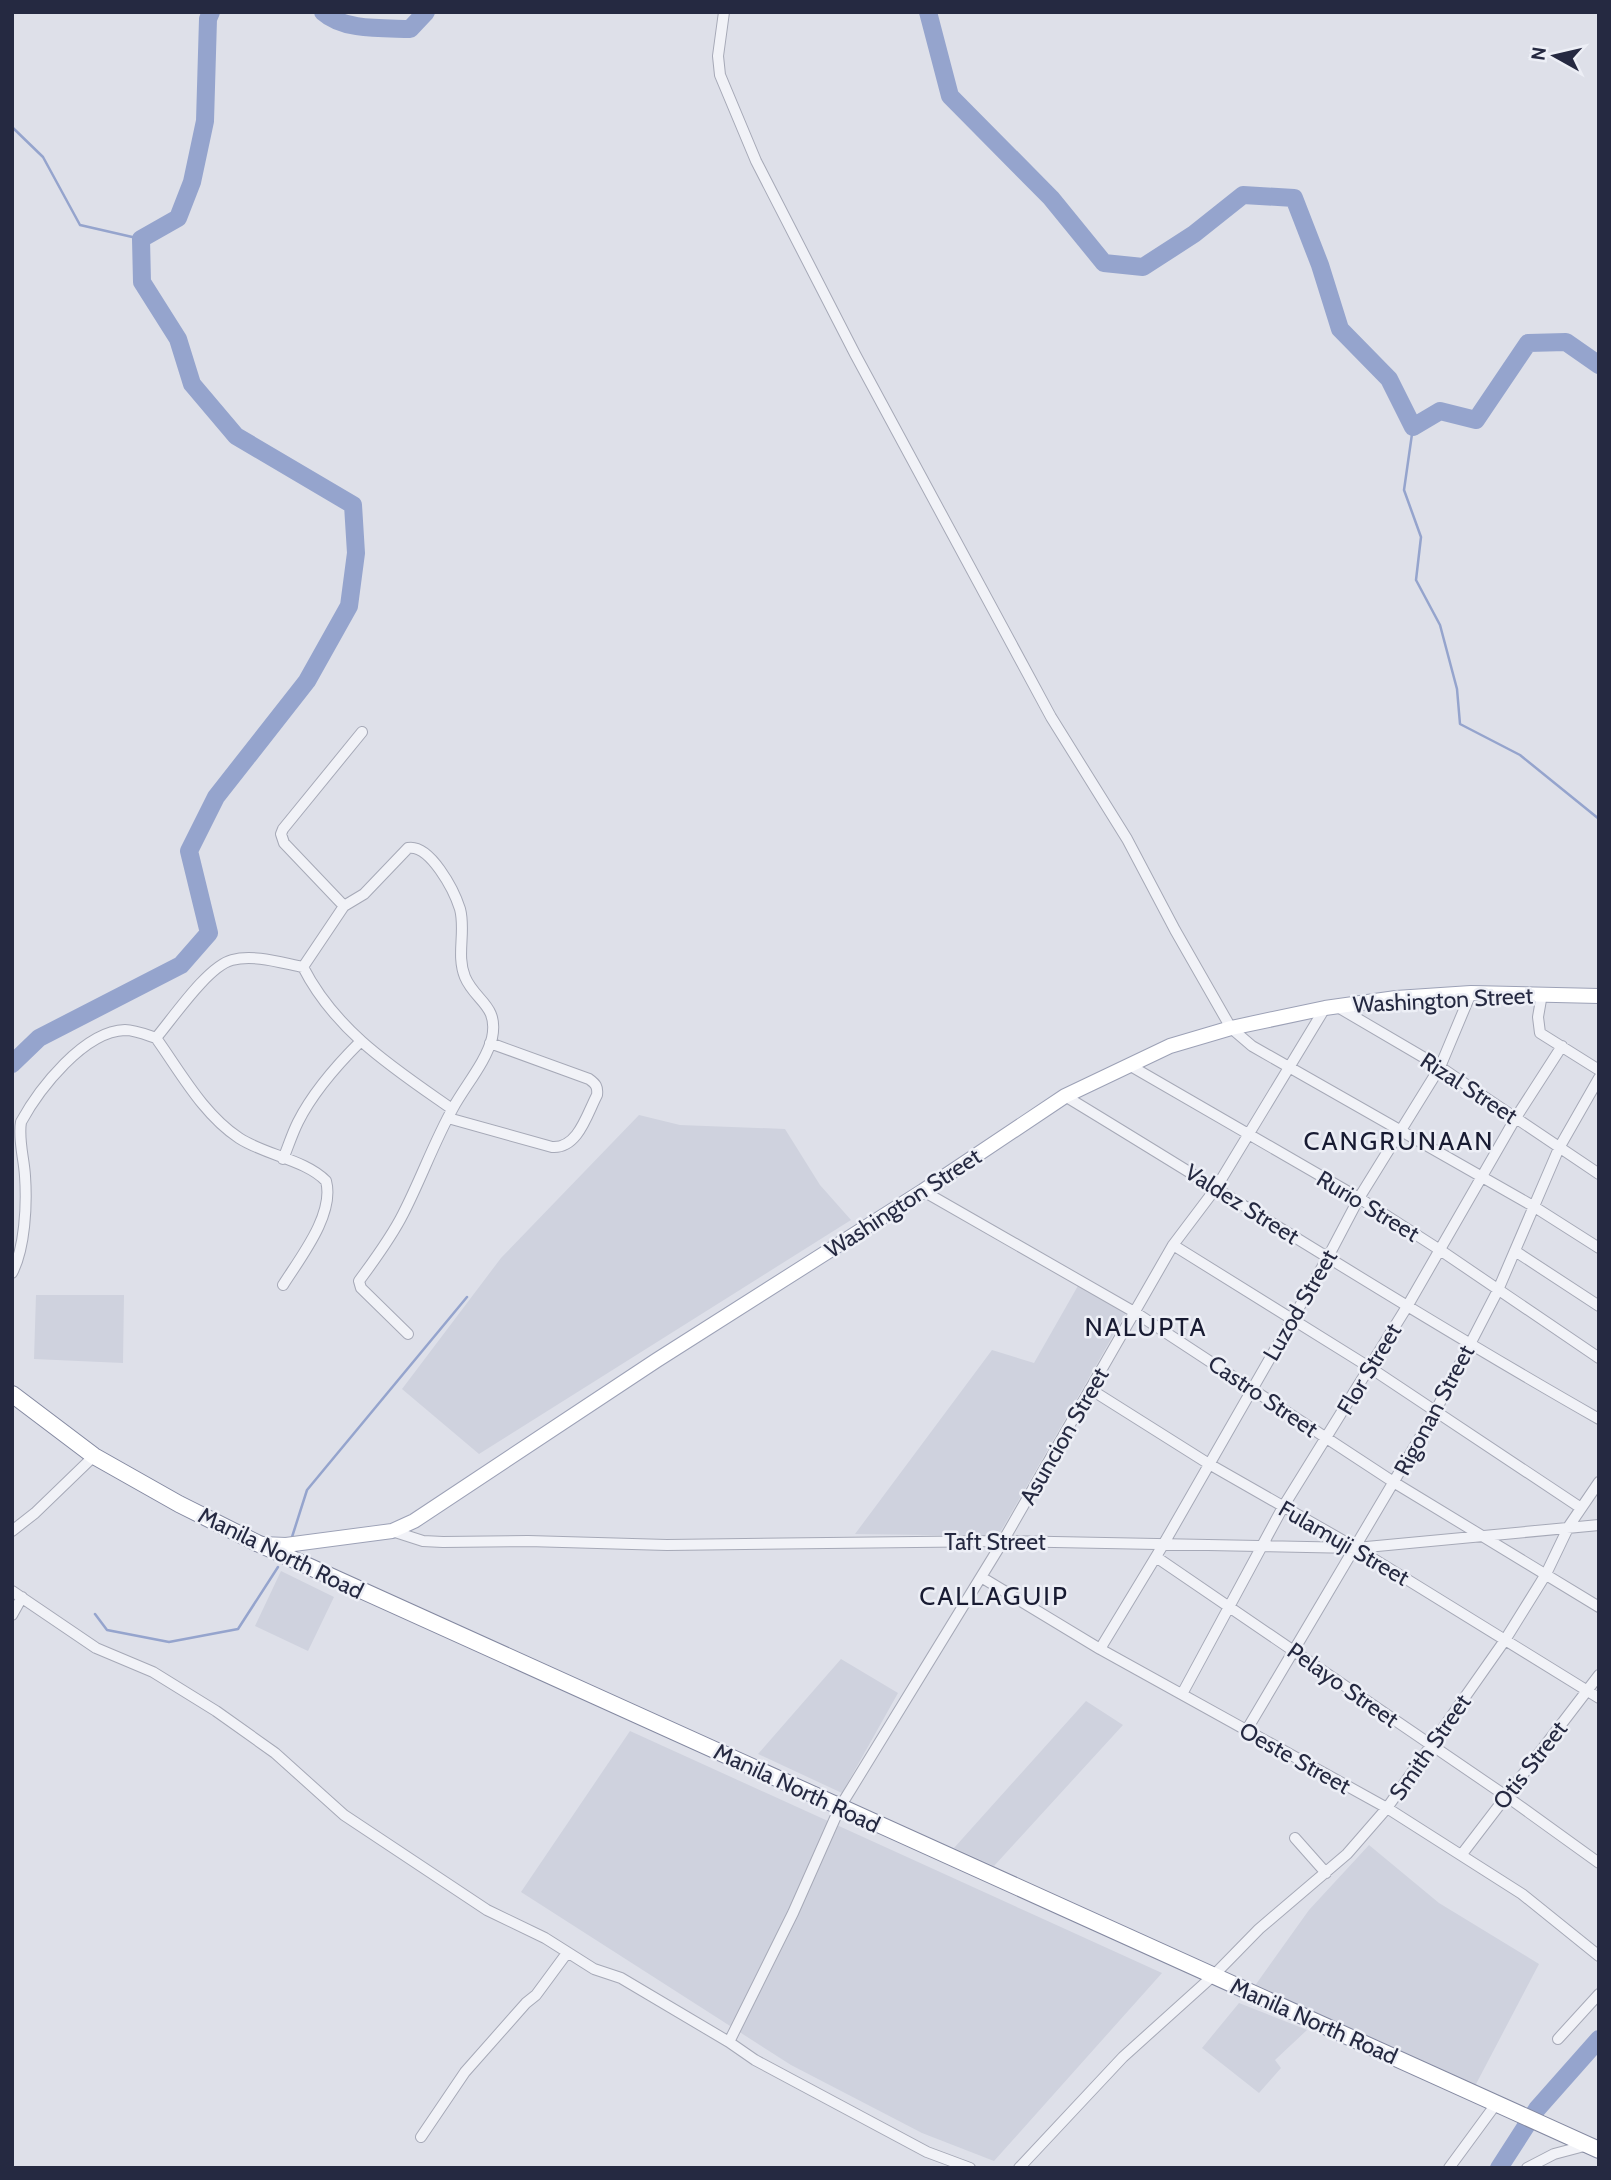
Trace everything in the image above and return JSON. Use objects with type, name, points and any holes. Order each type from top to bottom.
[{"type":"highway","name":"Manila North Road","points":[[12,1394],[94,1456],[257,1544],[1594,2148]]},
{"type":"main road","name":"Washington Street","points":[[257,1544],[286,1545],[392,1531],[436,1508],[657,1360],[1065,1097],[1170,1046],[1231,1028],[1331,1007],[1396,998],[1471,993],[1599,996]]},
{"type":"street","points":[[724,12],[718,56],[720,75],[756,160],[855,354],[994,613],[1051,717],[1127,839],[1231,1028],[1252,1046],[1533,1206],[1599,1248]]},
{"type":"street","points":[[344,906],[284,843],[281,835],[283,829],[362,732]]},
{"type":"street","points":[[303,967],[344,906],[364,894],[408,848],[414,847],[425,852],[443,874],[460,910],[460,951],[465,977],[492,1014],[490,1042],[450,1114],[392,1234],[359,1280],[361,1288],[408,1334]]},
{"type":"street","points":[[156,1038],[217,966],[233,959],[252,958],[303,967]]},
{"type":"street","points":[[303,967],[317,994],[360,1042],[450,1114],[552,1147],[566,1146],[574,1140],[597,1095],[598,1088],[595,1084],[589,1079],[490,1042]]},
{"type":"street","name":"Luzod Street","points":[[1100,1649],[1253,1389],[1359,1198],[1440,1067],[1471,993]]},
{"type":"street","points":[[1542,994],[1538,1017],[1540,1033],[1599,1070]]},
{"type":"street","name":"Asuncion Street","points":[[729,2042],[793,1913],[840,1807],[1003,1541],[1174,1245],[1216,1188],[1290,1067],[1331,1007]]},
{"type":"street","name":"Rizal Street","points":[[1331,1007],[1440,1067],[1599,1174]]},
{"type":"street","points":[[12,1273],[22,1246],[25,1179],[21,1122],[60,1069],[86,1045],[110,1033],[124,1030],[156,1038],[210,1113],[237,1137],[256,1148],[320,1174],[326,1181],[328,1195],[320,1222],[283,1284]]},
{"type":"street","points":[[283,1159],[305,1109],[338,1064],[360,1042]]},
{"type":"street","name":"Flor Street","points":[[1182,1694],[1283,1507],[1327,1439],[1515,1119],[1562,1046]]},
{"type":"street","name":"Rurio Street","points":[[1129,1065],[1359,1198],[1599,1358]]},
{"type":"street","name":"Rigonan Street","points":[[1246,1731],[1436,1412],[1498,1290],[1559,1148],[1599,1077]]},
{"type":"street","name":"Valdez Street","points":[[1065,1097],[1408,1305],[1469,1345],[1599,1419]]},
{"type":"street","name":"Castro Street","points":[[923,1191],[1136,1313],[1395,1483],[1599,1607]]},
{"type":"street","points":[[1174,1245],[1369,1367],[1581,1507]]},
{"type":"street","points":[[1515,1251],[1599,1306]]},
{"type":"street","name":"Fulamuji Street","points":[[1090,1389],[1209,1464],[1356,1548],[1599,1698]]},
{"type":"street","points":[[12,1531],[35,1513],[94,1456]]},
{"type":"street","name":"Smith Street","points":[[1019,2168],[1123,2057],[1214,1975],[1259,1929],[1325,1873],[1387,1808],[1506,1640],[1546,1574],[1569,1527],[1599,1482]]},
{"type":"street","name":"Taft Street","points":[[392,1531],[423,1541],[443,1542],[681,1545],[1003,1541],[1356,1548],[1599,1525]]},
{"type":"street","name":"Pelayo Street","points":[[1156,1557],[1506,1796],[1599,1863]]},
{"type":"street","name":"Oeste Street","points":[[981,1577],[1100,1649],[1387,1808],[1522,1894],[1599,1956]]},
{"type":"street","points":[[12,1615],[17,1594],[96,1648],[153,1672],[216,1711],[275,1753],[344,1815],[486,1910],[538,1934],[594,1969],[621,1978],[755,2060],[927,2152],[971,2168]]},
{"type":"street","name":"Otis Street","points":[[1462,1854],[1599,1675]]},
{"type":"street","points":[[1295,1838],[1325,1873]]},
{"type":"street","points":[[421,2137],[466,2073],[536,1995],[567,1953]]},
{"type":"street","points":[[1558,2039],[1599,1994]]},
{"type":"street","points":[[1449,2168],[1502,2107]]},
{"type":"street","points":[[1527,2168],[1554,2154],[1594,2148]]},
{"type":"shaded area","points":[[639,1115],[680,1125],[785,1129],[820,1185],[851,1220],[479,1454],[402,1389],[501,1258]]},
{"type":"shaded area","points":[[1079,1284],[1126,1313],[998,1536],[855,1534],[992,1350],[1034,1363]]},
{"type":"shaded area","points":[[36,1295],[124,1295],[123,1363],[34,1359]]},
{"type":"shaded area","points":[[281,1571],[334,1597],[308,1651],[255,1626]]},
{"type":"shaded area","points":[[841,1659],[898,1693],[842,1793],[758,1754]]},
{"type":"shaded area","points":[[1086,1701],[1123,1725],[994,1866],[954,1848]]},
{"type":"shaded area","points":[[630,1731],[1162,1973],[994,2161],[922,2133],[791,2065],[521,1892]]},
{"type":"shaded area","points":[[1369,1845],[1439,1903],[1539,1964],[1475,2086],[1254,1987],[1309,1910]]},
{"type":"shaded area","points":[[1239,2003],[1307,2030],[1275,2060],[1281,2068],[1259,2093],[1202,2048]]},
{"type":"waterway","points":[[12,1064],[39,1038],[181,965],[209,933],[189,851],[216,797],[307,681],[349,606],[356,553],[353,505],[236,436],[192,384],[178,339],[142,282],[141,239],[178,218],[192,182],[205,121],[208,19],[211,12]]},
{"type":"waterway","points":[[323,12],[342,23],[410,29],[426,12]]},
{"type":"waterway","points":[[928,12],[950,96],[1051,198],[1104,263],[1143,267],[1194,234],[1243,195],[1294,198],[1320,265],[1340,329],[1389,379],[1413,427],[1440,411],[1476,420],[1528,343],[1566,342],[1599,365]]},
{"type":"waterway","points":[[12,127],[43,157],[80,225],[141,239]]},
{"type":"waterway","points":[[1413,427],[1404,490],[1421,537],[1416,580],[1440,625],[1457,689],[1460,724],[1520,755],[1599,819]]},
{"type":"waterway","points":[[292,1537],[307,1490],[467,1297]]},
{"type":"waterway","points":[[95,1614],[107,1630],[169,1642],[238,1629],[278,1567]]},
{"type":"waterway","points":[[1499,2168],[1537,2109],[1599,2039]]},
{"type":"district","name":"CANGRUNAAN","points":[[1399,1141]]},
{"type":"district","name":"NALUPTA","points":[[1146,1327]]},
{"type":"district","name":"CALLAGUIP","points":[[994,1596]]}]
